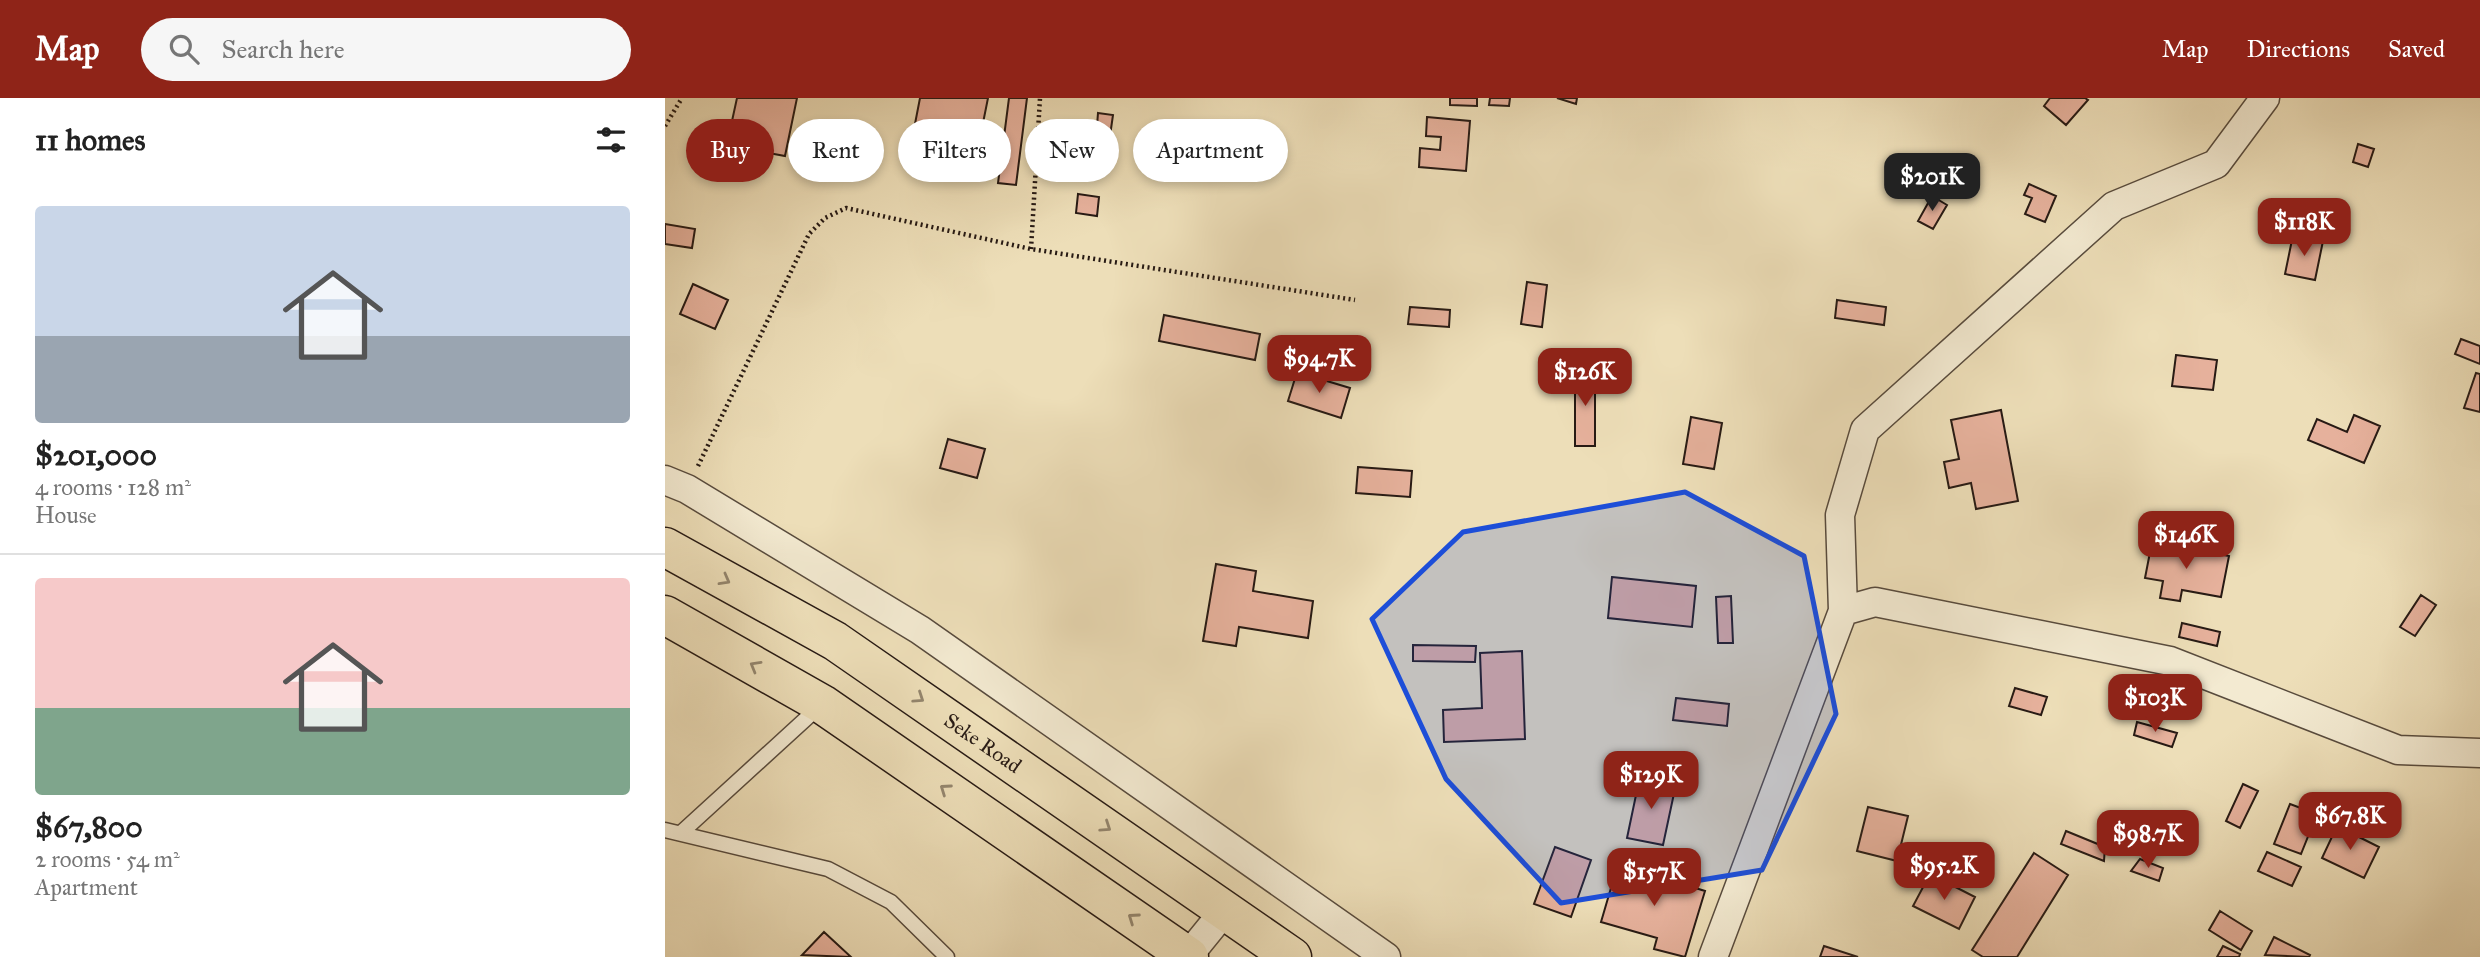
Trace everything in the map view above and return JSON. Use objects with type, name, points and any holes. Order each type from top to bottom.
[{"type":"main road","name":"Seke Road","points":[[665,547],[835,641],[1292,957]]},
{"type":"main road","points":[[665,615],[822,704],[1188,957]]},
{"type":"street","points":[[1713,957],[1843,611],[1840,515],[1865,429],[2114,206],[2216,164],[2265,98]]},
{"type":"street","points":[[676,485],[921,630],[1386,957]]},
{"type":"street","points":[[1843,611],[1875,602],[2170,661],[2398,750],[2480,753]]},
{"type":"street","points":[[1188,957],[1226,909]]},
{"type":"lane","points":[[682,832],[822,704]]},
{"type":"lane","points":[[665,830],[828,869],[891,902],[947,957]]},
{"type":"path","points":[[665,126],[682,98]]},
{"type":"path","points":[[1031,248],[1039,98]]},
{"type":"path","points":[[676,485],[809,234],[825,218],[846,208],[1031,248],[1355,300]]},
{"type":"highlighted area","points":[[1685,492],[1804,556],[1836,714],[1762,870],[1561,903],[1446,779],[1372,619],[1463,532]]},
{"type":"building","points":[[737,98],[797,98],[793,119],[788,119],[785,156],[774,154],[774,119],[732,119]]},
{"type":"building","points":[[920,98],[988,98],[984,119],[916,119]]},
{"type":"building","points":[[1009,98],[1027,98],[1016,185],[998,183],[1011,182],[1011,119],[1006,119]]},
{"type":"building","points":[[1450,98],[1477,98],[1477,106],[1450,105]]},
{"type":"building","points":[[1490,98],[1510,98],[1509,106],[1489,105]]},
{"type":"building","points":[[1557,98],[1577,98],[1576,104]]},
{"type":"building","points":[[2050,98],[2088,100],[2066,125],[2044,106]]},
{"type":"building","points":[[1098,113],[1113,115],[1112,119],[1098,119]]},
{"type":"building","points":[[1427,117],[1470,121],[1466,171],[1419,167],[1420,148],[1440,150],[1441,137],[1426,136]]},
{"type":"building","points":[[2358,144],[2374,149],[2368,167],[2353,162]]},
{"type":"building","points":[[2029,184],[2056,196],[2045,222],[2025,214],[2032,198],[2024,195]]},
{"type":"building","points":[[1078,194],[1099,197],[1097,216],[1076,213]]},
{"type":"building","points":[[1932,196],[1947,205],[1933,229],[1918,221]]},
{"type":"building","points":[[665,224],[695,229],[692,248],[665,244]]},
{"type":"building","points":[[2293,235],[2323,241],[2315,280],[2285,274]]},
{"type":"building","points":[[1527,282],[1547,285],[1542,327],[1521,324]]},
{"type":"building","points":[[693,284],[728,300],[715,329],[680,314]]},
{"type":"building","points":[[1837,300],[1886,307],[1884,325],[1835,318]]},
{"type":"building","points":[[1410,307],[1450,310],[1449,327],[1408,324]]},
{"type":"building","points":[[1164,315],[1260,334],[1255,360],[1159,341]]},
{"type":"building","points":[[2461,339],[2480,346],[2480,364],[2455,354]]},
{"type":"building","points":[[2176,355],[2217,360],[2213,390],[2172,386]]},
{"type":"building","points":[[1575,371],[1595,371],[1595,446],[1575,446]]},
{"type":"building","points":[[1297,372],[1350,388],[1341,418],[1288,401]]},
{"type":"building","points":[[2476,373],[2480,374],[2480,412],[2464,408]]},
{"type":"building","points":[[2001,410],[2018,501],[1976,509],[1971,483],[1949,488],[1944,462],[1959,459],[1951,420]]},
{"type":"building","points":[[2354,415],[2380,426],[2364,463],[2308,440],[2317,419],[2347,432]]},
{"type":"building","points":[[1691,417],[1722,423],[1714,469],[1683,464]]},
{"type":"building","points":[[948,439],[985,449],[977,478],[940,468]]},
{"type":"building","points":[[1358,467],[1412,471],[1410,497],[1356,493]]},
{"type":"building","points":[[2152,542],[2229,556],[2221,597],[2182,590],[2180,601],[2160,598],[2163,581],[2145,578]]},
{"type":"building","points":[[1216,564],[1256,571],[1253,591],[1313,601],[1308,638],[1239,627],[1236,646],[1203,641]]},
{"type":"building","points":[[1612,577],[1696,586],[1692,627],[1608,618]]},
{"type":"building","points":[[2421,595],[2436,605],[2415,636],[2400,627]]},
{"type":"building","points":[[1731,596],[1733,643],[1718,643],[1716,597]]},
{"type":"building","points":[[2182,623],[2220,632],[2217,646],[2179,637]]},
{"type":"building","points":[[1413,645],[1476,646],[1475,662],[1413,661]]},
{"type":"building","points":[[1522,651],[1525,739],[1444,742],[1443,710],[1482,708],[1480,653]]},
{"type":"building","points":[[2015,688],[2047,697],[2041,715],[2009,706]]},
{"type":"building","points":[[1676,698],[1729,704],[1727,726],[1673,720]]},
{"type":"building","points":[[2137,722],[2177,733],[2172,747],[2134,735]]},
{"type":"building","points":[[1640,776],[1676,784],[1663,845],[1627,838]]},
{"type":"building","points":[[2243,784],[2258,791],[2240,828],[2226,821]]},
{"type":"building","points":[[2290,804],[2317,814],[2301,854],[2274,844]]},
{"type":"building","points":[[1868,807],[1908,816],[1897,861],[1857,851]]},
{"type":"building","points":[[2337,826],[2379,847],[2364,878],[2322,858]]},
{"type":"building","points":[[2066,831],[2105,847],[2104,861],[2061,844]]},
{"type":"building","points":[[1555,847],[1591,860],[1571,917],[1534,904]]},
{"type":"building","points":[[2267,852],[2301,867],[2292,886],[2258,871]]},
{"type":"building","points":[[2034,853],[2068,875],[2017,957],[1983,957],[1972,950]]},
{"type":"building","points":[[2140,859],[2163,868],[2159,881],[2131,871]]},
{"type":"building","points":[[1618,864],[1705,891],[1685,957],[1654,949],[1657,938],[1601,922]]},
{"type":"building","points":[[1930,874],[1975,897],[1959,929],[1913,906]]},
{"type":"building","points":[[2220,911],[2252,931],[2241,950],[2209,930]]},
{"type":"building","points":[[824,932],[851,957],[802,955]]},
{"type":"building","points":[[2274,937],[2310,955],[2309,957],[2265,955]]},
{"type":"building","points":[[1824,946],[1858,957],[1820,957]]},
{"type":"building","points":[[2223,946],[2240,954],[2239,957],[2217,957]]}]
